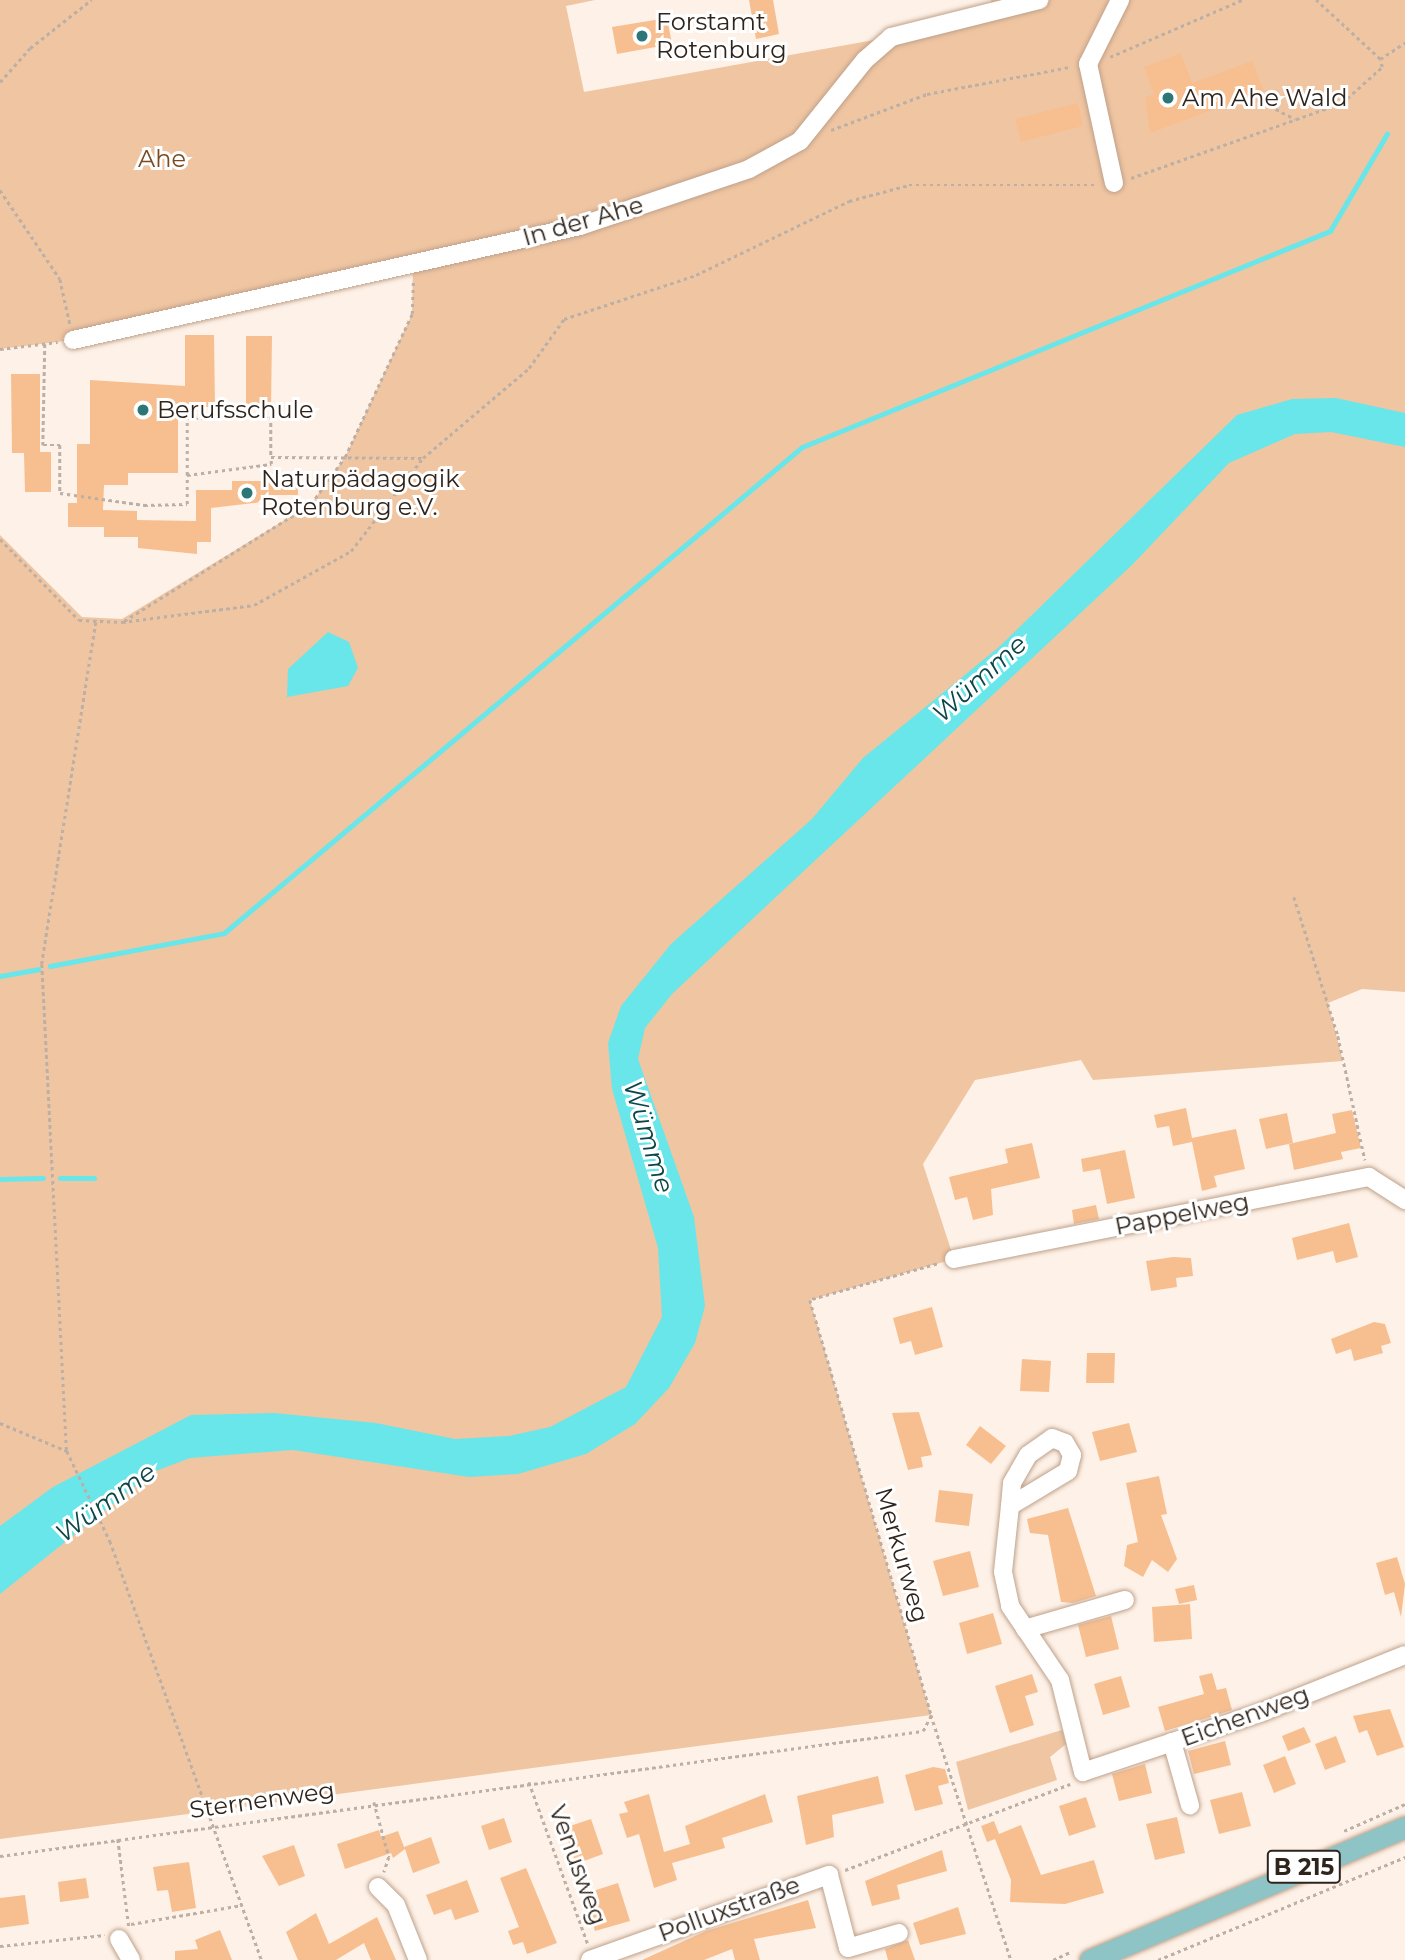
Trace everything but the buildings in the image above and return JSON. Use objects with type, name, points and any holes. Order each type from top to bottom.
[{"type":"main road","name":"B 215","points":[[1090,1960],[1405,1827]]},
{"type":"street","name":"In der Ahe","points":[[73,340],[580,226],[749,169],[800,141],[865,60],[891,37],[1039,0]]},
{"type":"street","points":[[1114,183],[1088,64],[1120,0]]},
{"type":"street","points":[[1369,1177],[1405,1200]]},
{"type":"street","name":"Pappelweg","points":[[954,1259],[1369,1177]]},
{"type":"street","points":[[1010,1506],[1003,1572],[1010,1606],[1059,1680],[1083,1772]]},
{"type":"street","points":[[1026,1629],[1125,1600]]},
{"type":"street","name":"Eichenweg","points":[[1083,1772],[1172,1742],[1405,1655]]},
{"type":"street","points":[[1172,1742],[1190,1805]]},
{"type":"street","name":"Polluxstraße","points":[[592,1959],[829,1875],[848,1948],[898,1933]]},
{"type":"street","points":[[378,1887],[396,1905],[418,1960]]},
{"type":"street","points":[[119,1939],[131,1960]]},
{"type":"path","points":[[0,82],[30,48],[91,0]]},
{"type":"path","points":[[800,141],[927,94],[1088,64],[1242,0]]},
{"type":"path","points":[[0,539],[79,620],[122,622],[266,598],[351,551],[423,458],[529,368],[564,320],[696,275],[849,201],[909,185],[1051,190],[1114,183],[1342,103],[1382,67],[1380,58],[1316,0]]},
{"type":"path","points":[[1380,58],[1405,43]]},
{"type":"path","points":[[1251,96],[1295,119]]},
{"type":"path","points":[[0,190],[60,279],[73,340],[0,349]]},
{"type":"path","points":[[122,622],[312,504],[345,457],[412,314],[413,264]]},
{"type":"path","points":[[45,344],[43,445],[60,445],[60,493],[144,505],[187,504],[187,475],[187,418],[271,416],[271,464],[187,475]]},
{"type":"path","points":[[241,402],[244,416]]},
{"type":"path","points":[[271,457],[423,458]]},
{"type":"path","points":[[96,622],[42,964],[67,1451],[70,1467],[110,1541],[262,1960]]},
{"type":"path","points":[[1294,897],[1338,1036],[1369,1177]]},
{"type":"path","name":"Merkurweg","points":[[954,1259],[810,1300],[931,1715],[1011,1960]]},
{"type":"path","points":[[0,1423],[67,1451]]},
{"type":"path","name":"Sternenweg","points":[[0,1856],[374,1802],[923,1731],[931,1715]]},
{"type":"path","points":[[967,1827],[1069,1786],[1083,1772]]},
{"type":"path","name":"Venusweg","points":[[529,1782],[592,1959]]},
{"type":"path","points":[[374,1802],[389,1857],[378,1887]]},
{"type":"path","name":"Polluxstraße","points":[[829,1875],[967,1827]]},
{"type":"path","points":[[118,1839],[131,1924]]},
{"type":"path","points":[[1158,1960],[1405,1857]]},
{"type":"path","points":[[0,1946],[94,1932],[119,1939],[131,1924],[242,1905]]},
{"type":"green space","name":"Ahe","points":[[0,0],[595,0],[566,6],[584,92],[891,37],[993,10],[991,0],[1405,0],[1405,992],[1362,989],[1328,1003],[1343,1061],[1093,1080],[1081,1060],[975,1080],[923,1164],[954,1259],[810,1300],[931,1715],[0,1839],[0,535],[82,617],[122,619],[311,504],[345,457],[412,314],[413,265],[73,340],[0,349]]},
{"type":"green space","points":[[1062,1730],[1066,1744],[1050,1757],[1057,1780],[968,1810],[956,1762]]},
{"type":"water","name":"Wümme","points":[[1336,398],[1405,413],[1405,447],[1331,432],[1295,434],[1229,463],[1133,564],[672,994],[645,1028],[638,1059],[694,1217],[705,1306],[695,1343],[669,1388],[635,1424],[586,1454],[518,1474],[469,1477],[293,1450],[190,1458],[153,1472],[0,1594],[0,1526],[53,1487],[191,1415],[274,1413],[376,1423],[455,1439],[509,1436],[550,1427],[626,1387],[662,1317],[658,1248],[612,1089],[608,1043],[621,1006],[671,944],[812,819],[863,758],[999,647],[1237,415],[1292,399]]},
{"type":"water","points":[[328,632],[349,642],[358,668],[348,686],[287,697],[288,669]]},
{"type":"waterway","points":[[50,966],[224,933],[802,447],[1330,231],[1387,134]]},
{"type":"waterway","points":[[0,976],[38,969]]},
{"type":"waterway","points":[[0,1179],[43,1178]]},
{"type":"waterway","points":[[60,1178],[94,1178]]},
{"type":"place","name":"Forstamt Rotenburg","points":[[642,36]]},
{"type":"place","name":"Am Ahe Wald","points":[[1168,98]]},
{"type":"place","name":"Berufsschule","points":[[143,410]]},
{"type":"place","name":"Naturpädagogik Rotenburg e.V.","points":[[247,493]]}]
